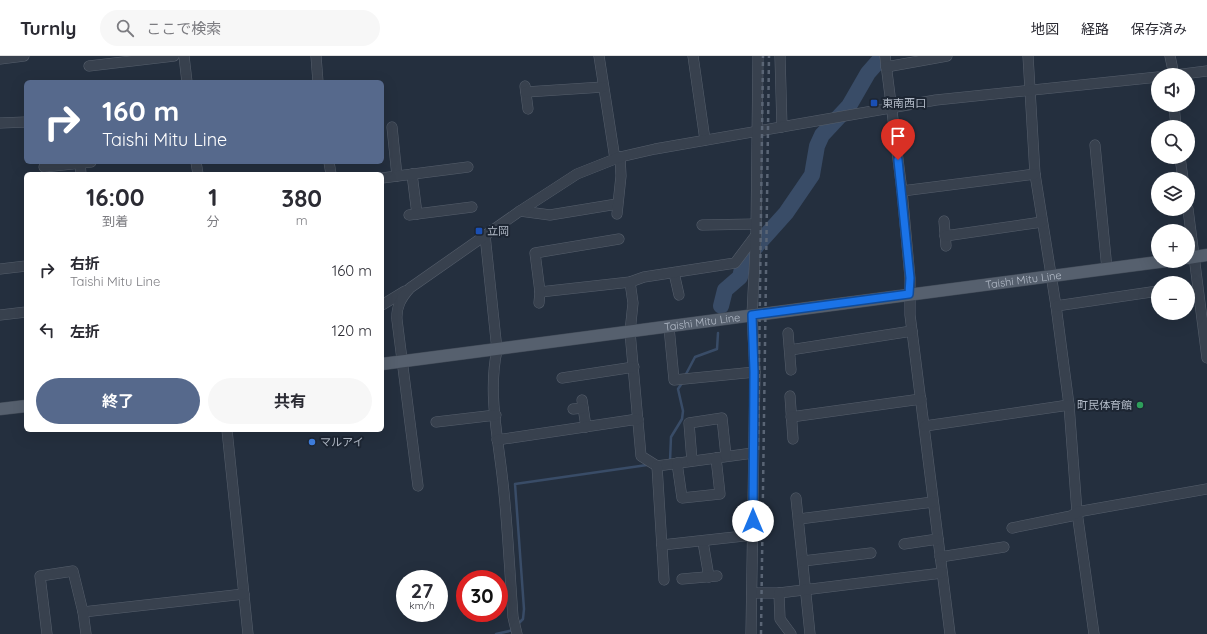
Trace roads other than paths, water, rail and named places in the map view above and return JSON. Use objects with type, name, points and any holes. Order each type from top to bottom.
[{"type":"main road","name":"Taishi Mitu Line","points":[[384,364],[1151,263]]},
{"type":"main road","points":[[0,409],[24,406]]},
{"type":"street","points":[[0,59],[24,56]]},
{"type":"street","points":[[89,66],[174,56]]},
{"type":"street","points":[[184,56],[187,80]]},
{"type":"street","points":[[316,56],[318,80]]},
{"type":"street","points":[[520,211],[550,215],[617,209],[621,176],[603,86],[599,56]]},
{"type":"street","points":[[693,56],[705,140]]},
{"type":"street","points":[[752,634],[754,372],[752,315],[756,235],[758,56]]},
{"type":"street","points":[[780,56],[782,127]]},
{"type":"street","points":[[885,56],[902,191],[910,278],[909,294],[912,331],[950,634]]},
{"type":"street","points":[[886,67],[947,56]]},
{"type":"street","points":[[1028,56],[1036,174],[1042,222],[1052,276],[1069,405],[1076,512],[1094,634]]},
{"type":"street","points":[[1170,56],[1173,68]]},
{"type":"street","points":[[1195,72],[1207,71]]},
{"type":"street","points":[[384,304],[410,288],[520,211],[577,174],[618,158],[655,149],[891,107],[1030,90],[1151,78]]},
{"type":"street","points":[[528,109],[525,89],[603,86]]},
{"type":"street","points":[[0,123],[24,122]]},
{"type":"street","points":[[392,127],[397,176]]},
{"type":"street","points":[[1095,145],[1107,269]]},
{"type":"street","points":[[44,168],[73,164]]},
{"type":"street","points":[[384,178],[468,167]]},
{"type":"street","points":[[412,174],[413,214],[472,207]]},
{"type":"street","points":[[902,191],[1036,174]]},
{"type":"street","points":[[1189,216],[1197,257],[1194,276]]},
{"type":"street","points":[[944,221],[946,241],[1042,222]]},
{"type":"street","points":[[702,225],[756,224]]},
{"type":"street","points":[[485,235],[496,350],[494,365],[497,440],[504,492],[513,618],[517,634]]},
{"type":"street","points":[[540,292],[630,282],[644,277],[735,263],[756,235]]},
{"type":"street","points":[[539,303],[540,292],[535,253],[619,239]]},
{"type":"street","points":[[0,269],[24,266]]},
{"type":"street","points":[[674,273],[679,295]]},
{"type":"street","points":[[630,282],[633,303],[630,332],[642,456],[657,466],[753,453]]},
{"type":"street","points":[[410,288],[398,305],[397,314],[418,486]]},
{"type":"street","points":[[1056,306],[1151,292]]},
{"type":"street","points":[[1195,292],[1205,321],[1207,358]]},
{"type":"street","points":[[0,315],[24,312]]},
{"type":"street","points":[[669,327],[674,380],[754,372]]},
{"type":"street","points":[[790,350],[912,331]]},
{"type":"street","points":[[788,333],[791,370]]},
{"type":"street","points":[[562,378],[634,367]]},
{"type":"street","points":[[790,396],[793,439]]},
{"type":"street","points":[[791,417],[921,399]]},
{"type":"street","points":[[573,409],[583,404],[586,426]]},
{"type":"street","points":[[925,426],[1069,405]]},
{"type":"street","points":[[436,422],[496,415]]},
{"type":"street","points":[[677,463],[682,498],[720,494],[722,418],[689,423],[692,461]]},
{"type":"street","points":[[497,440],[638,419]]},
{"type":"street","points":[[227,432],[248,634]]},
{"type":"street","points":[[657,466],[664,580]]},
{"type":"street","points":[[1012,528],[1071,516],[1076,512],[1207,489]]},
{"type":"street","points":[[796,498],[810,634]]},
{"type":"street","points":[[799,519],[933,502]]},
{"type":"street","points":[[662,545],[703,542],[753,535]]},
{"type":"street","points":[[904,544],[938,539]]},
{"type":"street","points":[[682,579],[713,577],[703,542]]},
{"type":"street","points":[[940,557],[1004,547]]},
{"type":"street","points":[[803,562],[871,553]]},
{"type":"street","points":[[47,634],[40,576],[73,571],[83,612],[86,634]]},
{"type":"street","points":[[752,593],[779,593],[942,573]]},
{"type":"street","points":[[779,593],[780,619],[791,634]]},
{"type":"street","points":[[83,612],[244,594]]},
{"type":"waterway","points":[[721,306],[725,290],[740,277],[744,260],[786,213],[812,175],[817,146],[822,135],[849,106],[868,73],[883,56]]},
{"type":"waterway","points":[[685,376],[695,357],[717,349],[718,333]]},
{"type":"waterway","points":[[670,461],[671,437],[682,419],[683,411],[678,389],[682,383]]},
{"type":"waterway","points":[[518,624],[523,619],[524,609],[515,484],[647,465]]},
{"type":"waterway","points":[[496,634],[514,630]]},
{"type":"railway","points":[[758,450],[763,56]]},
{"type":"railway","points":[[761,634],[769,56]]},
{"type":"place","name":"東南西口","points":[[874,103]]},
{"type":"place","name":"立岡","points":[[479,231]]},
{"type":"place","name":"町民体育館","points":[[1140,405]]},
{"type":"place","name":"マルアイ","points":[[312,442]]}]
